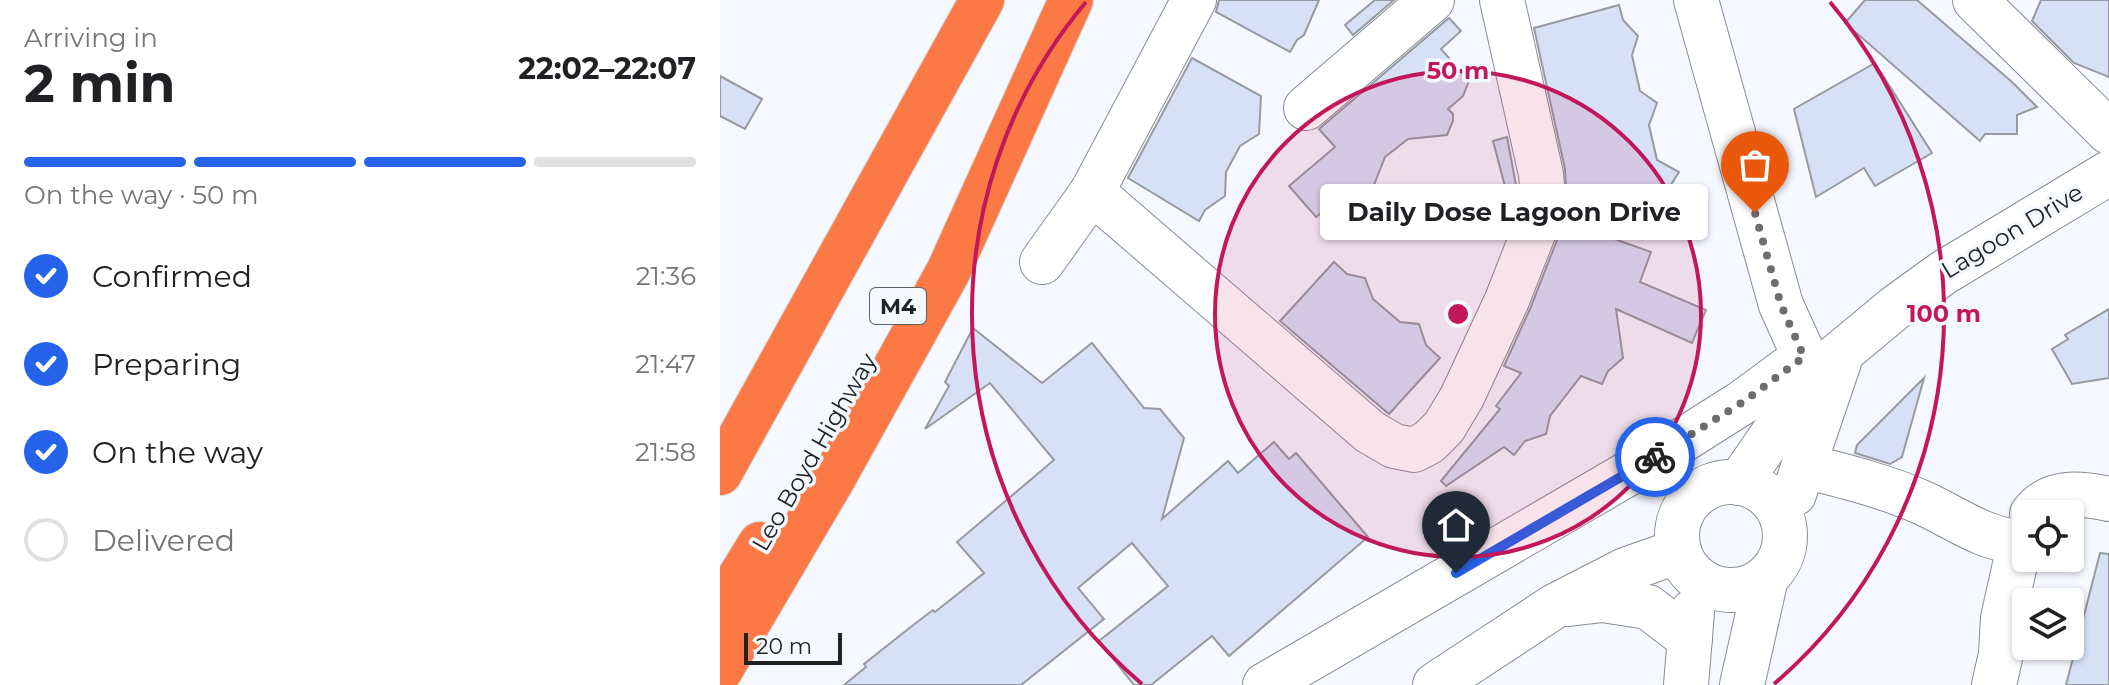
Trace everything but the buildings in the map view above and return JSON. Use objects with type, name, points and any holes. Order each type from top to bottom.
[{"type":"highway","points":[[720,473],[982,0]]},
{"type":"highway","points":[[720,671],[833,479],[948,272],[1071,0]]},
{"type":"highway","name":"Leo Boyd Highway","points":[[720,609],[792,494],[1071,0]]},
{"type":"highway","points":[[720,457],[769,387]]},
{"type":"street","points":[[1042,262],[1092,192],[1194,0]]},
{"type":"street","points":[[1306,108],[1432,0]]},
{"type":"street","points":[[1092,192],[1370,432],[1394,446],[1414,450],[1429,442],[1444,427],[1462,397],[1507,300],[1536,226],[1543,198],[1541,174],[1502,0]]},
{"type":"street","points":[[1696,0],[1781,305],[1821,371],[1804,466],[1783,522]]},
{"type":"street","points":[[1998,6],[2109,132]]},
{"type":"street","name":"Lagoon Drive","points":[[1739,483],[1821,371],[1896,307],[1943,273],[2109,173]]},
{"type":"street","points":[[1265,685],[1648,462],[1743,402],[1821,371]]},
{"type":"street","points":[[1804,466],[1870,483],[1923,503],[1982,534],[2012,529]]},
{"type":"street","points":[[1686,685],[1690,639],[1687,564],[1677,536],[1679,520],[1686,506],[1709,487],[1739,483],[1754,487],[1777,508],[1783,522],[1783,552],[1766,578],[1753,586],[1723,590],[1708,586],[1687,564]]},
{"type":"street","points":[[2048,500],[2073,494],[2109,499]]},
{"type":"street","points":[[1435,685],[1555,606],[1625,570],[1687,564]]},
{"type":"street","points":[[1994,685],[2001,654],[2003,618],[2015,572]]},
{"type":"street","points":[[1742,685],[1766,578]]},
{"type":"street","points":[[1555,606],[1603,600],[1648,607],[1690,639]]},
{"type":"way so far","points":[[1655,457],[1743,402],[1804,357],[1781,305],[1755,213]]},
{"type":"place","name":"Daily Dose Lagoon Drive","points":[[1755,213]]},
{"type":"route","points":[[1456,573],[1655,457]]}]
